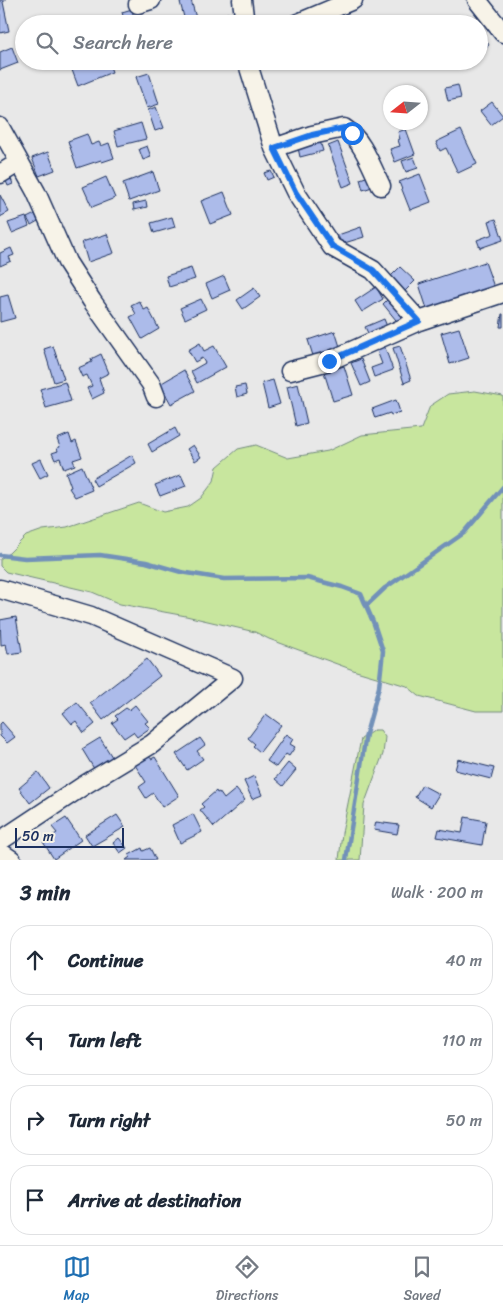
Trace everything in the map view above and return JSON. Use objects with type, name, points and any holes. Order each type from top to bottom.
[{"type":"street","points":[[242,0],[244,15]]},
{"type":"street","points":[[317,15],[353,0]]},
{"type":"street","points":[[477,0],[503,33]]},
{"type":"street","points":[[250,70],[274,148],[296,193],[332,246],[373,270],[419,321]]},
{"type":"street","points":[[0,127],[18,163],[36,192],[68,262],[92,301],[151,384],[156,396]]},
{"type":"street","points":[[274,148],[312,135],[344,128],[352,133],[360,145],[381,186]]},
{"type":"street","points":[[0,174],[18,163]]},
{"type":"street","points":[[290,371],[329,361],[419,321],[503,293]]},
{"type":"street","points":[[0,589],[91,616],[233,678],[152,744],[86,784],[0,841]]},
{"type":"street","points":[[0,852],[12,860]]},
{"type":"green space","points":[[475,391],[503,396],[503,711],[476,711],[419,696],[407,686],[356,671],[255,632],[186,616],[120,604],[92,592],[6,572],[0,566],[0,559],[26,536],[43,530],[67,527],[139,503],[163,512],[188,507],[201,498],[214,481],[217,467],[238,449],[256,445],[288,458],[328,451],[362,435],[421,429],[430,406],[448,394]]},
{"type":"green space","points":[[374,730],[380,730],[385,737],[383,754],[364,805],[360,860],[339,860],[342,833],[361,739]]},
{"type":"building","points":[[0,0],[6,0],[3,2],[9,31],[0,33]]},
{"type":"building","points":[[191,0],[195,15],[183,15],[180,2]]},
{"type":"building","points":[[132,9],[133,15],[123,15],[122,12]]},
{"type":"building","points":[[12,47],[15,55],[15,64],[0,70],[0,52]]},
{"type":"building","points":[[72,70],[111,70],[112,72],[78,86]]},
{"type":"building","points":[[149,73],[159,104],[147,108],[136,77]]},
{"type":"building","points":[[458,85],[461,98],[448,101],[445,88]]},
{"type":"building","points":[[492,102],[503,116],[491,125],[480,111]]},
{"type":"building","points":[[156,107],[164,128],[155,131],[148,110]]},
{"type":"building","points":[[141,123],[146,139],[118,146],[114,131]]},
{"type":"building","points":[[406,130],[415,154],[395,162],[390,149],[400,146],[398,132]]},
{"type":"building","points":[[461,130],[477,164],[458,173],[446,148],[440,151],[436,142]]},
{"type":"building","points":[[87,134],[91,145],[99,142],[101,146],[109,143],[114,158],[77,168],[68,141]]},
{"type":"building","points":[[320,141],[323,151],[300,157],[298,148]]},
{"type":"building","points":[[338,142],[353,183],[343,187],[328,146]]},
{"type":"building","points":[[147,146],[151,157],[143,160],[139,149]]},
{"type":"building","points":[[48,152],[55,170],[39,176],[32,158]]},
{"type":"building","points":[[414,157],[418,168],[406,172],[402,161]]},
{"type":"building","points":[[271,171],[274,177],[267,180],[264,173]]},
{"type":"building","points":[[153,172],[159,190],[129,201],[123,183]]},
{"type":"building","points":[[420,174],[431,202],[410,210],[399,182]]},
{"type":"building","points":[[369,176],[372,187],[363,190],[360,179]]},
{"type":"building","points":[[106,177],[115,198],[92,207],[83,187]]},
{"type":"building","points":[[11,179],[13,184],[8,186],[6,181]]},
{"type":"building","points":[[224,192],[233,215],[210,224],[201,201]]},
{"type":"building","points":[[0,195],[9,212],[0,217]]},
{"type":"building","points":[[146,201],[147,207],[134,210],[133,204]]},
{"type":"building","points":[[35,214],[38,221],[31,225],[27,218]]},
{"type":"building","points":[[26,217],[29,226],[12,233],[8,223]]},
{"type":"building","points":[[172,217],[175,227],[154,233],[151,223]]},
{"type":"building","points":[[496,219],[503,240],[480,248],[477,240],[493,234],[489,221]]},
{"type":"building","points":[[361,227],[364,237],[341,244],[338,235]]},
{"type":"building","points":[[107,234],[114,253],[88,262],[82,242]]},
{"type":"building","points":[[11,248],[14,255],[9,257],[11,261],[0,266],[0,253]]},
{"type":"building","points":[[485,262],[494,287],[427,309],[419,284]]},
{"type":"building","points":[[400,267],[415,281],[405,291],[390,277]]},
{"type":"building","points":[[191,268],[195,279],[169,287],[166,276]]},
{"type":"building","points":[[224,276],[230,290],[212,298],[206,284]]},
{"type":"building","points":[[376,287],[383,299],[362,312],[355,301]]},
{"type":"building","points":[[254,288],[260,297],[243,309],[237,300]]},
{"type":"building","points":[[8,295],[15,318],[0,322],[0,297]]},
{"type":"building","points":[[201,299],[206,309],[185,319],[180,308]]},
{"type":"building","points":[[388,299],[406,320],[400,325],[383,304]]},
{"type":"building","points":[[139,301],[144,310],[148,308],[159,329],[142,339],[130,317],[136,314],[131,305]]},
{"type":"building","points":[[502,314],[503,327],[500,327]]},
{"type":"building","points":[[384,319],[388,329],[370,337],[365,327]]},
{"type":"building","points":[[459,328],[469,358],[450,364],[441,333]]},
{"type":"building","points":[[335,331],[342,353],[315,362],[308,340]]},
{"type":"building","points":[[200,343],[204,351],[214,346],[226,367],[197,383],[191,371],[205,363],[202,358],[195,362],[188,350]]},
{"type":"building","points":[[384,345],[393,370],[374,377],[371,368],[382,364],[376,348]]},
{"type":"building","points":[[53,346],[64,379],[54,382],[44,349]]},
{"type":"building","points":[[400,346],[411,380],[404,383],[393,348]]},
{"type":"building","points":[[101,354],[109,373],[99,378],[104,393],[92,399],[87,388],[92,386],[87,375],[82,377],[78,368],[92,362],[91,359]]},
{"type":"building","points":[[361,359],[370,382],[361,386],[351,363]]},
{"type":"building","points":[[344,366],[353,395],[333,401],[324,372]]},
{"type":"building","points":[[184,370],[195,391],[171,404],[160,384]]},
{"type":"building","points":[[273,380],[280,404],[268,408],[262,383]]},
{"type":"building","points":[[65,382],[71,401],[46,408],[40,389]]},
{"type":"building","points":[[298,384],[307,423],[296,426],[287,387]]},
{"type":"building","points":[[245,385],[247,394],[237,397],[235,387]]},
{"type":"building","points":[[396,400],[400,412],[375,418],[372,409]]},
{"type":"building","points":[[175,428],[179,436],[152,452],[148,444]]},
{"type":"building","points":[[69,434],[72,443],[76,441],[82,457],[73,460],[75,465],[64,469],[60,458],[55,460],[52,453],[58,451],[57,448],[60,447],[57,439]]},
{"type":"building","points":[[193,445],[201,457],[195,461],[187,449]]},
{"type":"building","points":[[132,455],[136,463],[96,486],[92,479]]},
{"type":"building","points":[[41,459],[48,474],[40,478],[32,463]]},
{"type":"building","points":[[82,466],[92,490],[75,497],[69,488],[71,487],[66,473]]},
{"type":"building","points":[[181,475],[186,486],[160,496],[155,485]]},
{"type":"building","points":[[16,617],[22,652],[8,654],[6,644],[1,645],[0,620]]},
{"type":"building","points":[[147,659],[160,676],[103,720],[90,703]]},
{"type":"building","points":[[77,702],[95,724],[84,733],[76,721],[72,724],[63,713]]},
{"type":"building","points":[[135,705],[148,721],[145,723],[150,728],[137,737],[133,732],[124,738],[112,723],[118,719],[115,716],[126,708],[129,710]]},
{"type":"building","points":[[266,714],[281,725],[260,752],[248,738]]},
{"type":"building","points":[[2,722],[15,737],[7,743],[0,736],[0,724]]},
{"type":"building","points":[[286,734],[293,739],[290,744],[295,747],[289,756],[286,754],[276,767],[267,761]]},
{"type":"building","points":[[100,738],[114,760],[96,772],[82,749]]},
{"type":"building","points":[[200,738],[205,745],[197,751],[203,759],[187,770],[176,754]]},
{"type":"building","points":[[149,756],[151,759],[155,757],[179,796],[162,807],[153,793],[146,798],[139,787],[146,782],[135,765]]},
{"type":"building","points":[[458,759],[494,768],[491,779],[455,770]]},
{"type":"building","points":[[288,763],[296,770],[283,786],[275,779]]},
{"type":"building","points":[[38,772],[49,788],[30,803],[19,788]]},
{"type":"building","points":[[254,776],[262,795],[252,799],[244,781]]},
{"type":"building","points":[[422,785],[439,794],[431,807],[415,797]]},
{"type":"building","points":[[236,789],[245,800],[214,827],[200,810],[204,807],[201,804],[216,791],[224,799]]},
{"type":"building","points":[[193,814],[202,832],[180,843],[172,825]]},
{"type":"building","points":[[117,815],[125,827],[92,846],[85,835]]},
{"type":"building","points":[[465,817],[486,821],[482,845],[437,837],[439,829],[462,833]]},
{"type":"building","points":[[66,818],[81,840],[54,859],[43,842],[57,833],[52,827]]},
{"type":"building","points":[[376,822],[399,825],[397,834],[374,830]]},
{"type":"building","points":[[119,838],[127,848],[120,853],[113,843]]},
{"type":"building","points":[[142,848],[143,851],[150,848],[156,860],[126,860],[130,857],[129,855]]},
{"type":"waterway","points":[[366,606],[385,588],[464,533],[503,487]]},
{"type":"waterway","points":[[0,555],[25,558],[100,555],[146,562],[181,572],[224,579],[307,578],[361,594],[383,651],[379,687],[366,734],[346,860]]},
{"type":"route","points":[[329,361],[419,321],[394,291],[373,270],[332,246],[296,193],[274,148],[312,135],[344,128],[352,133]]}]
